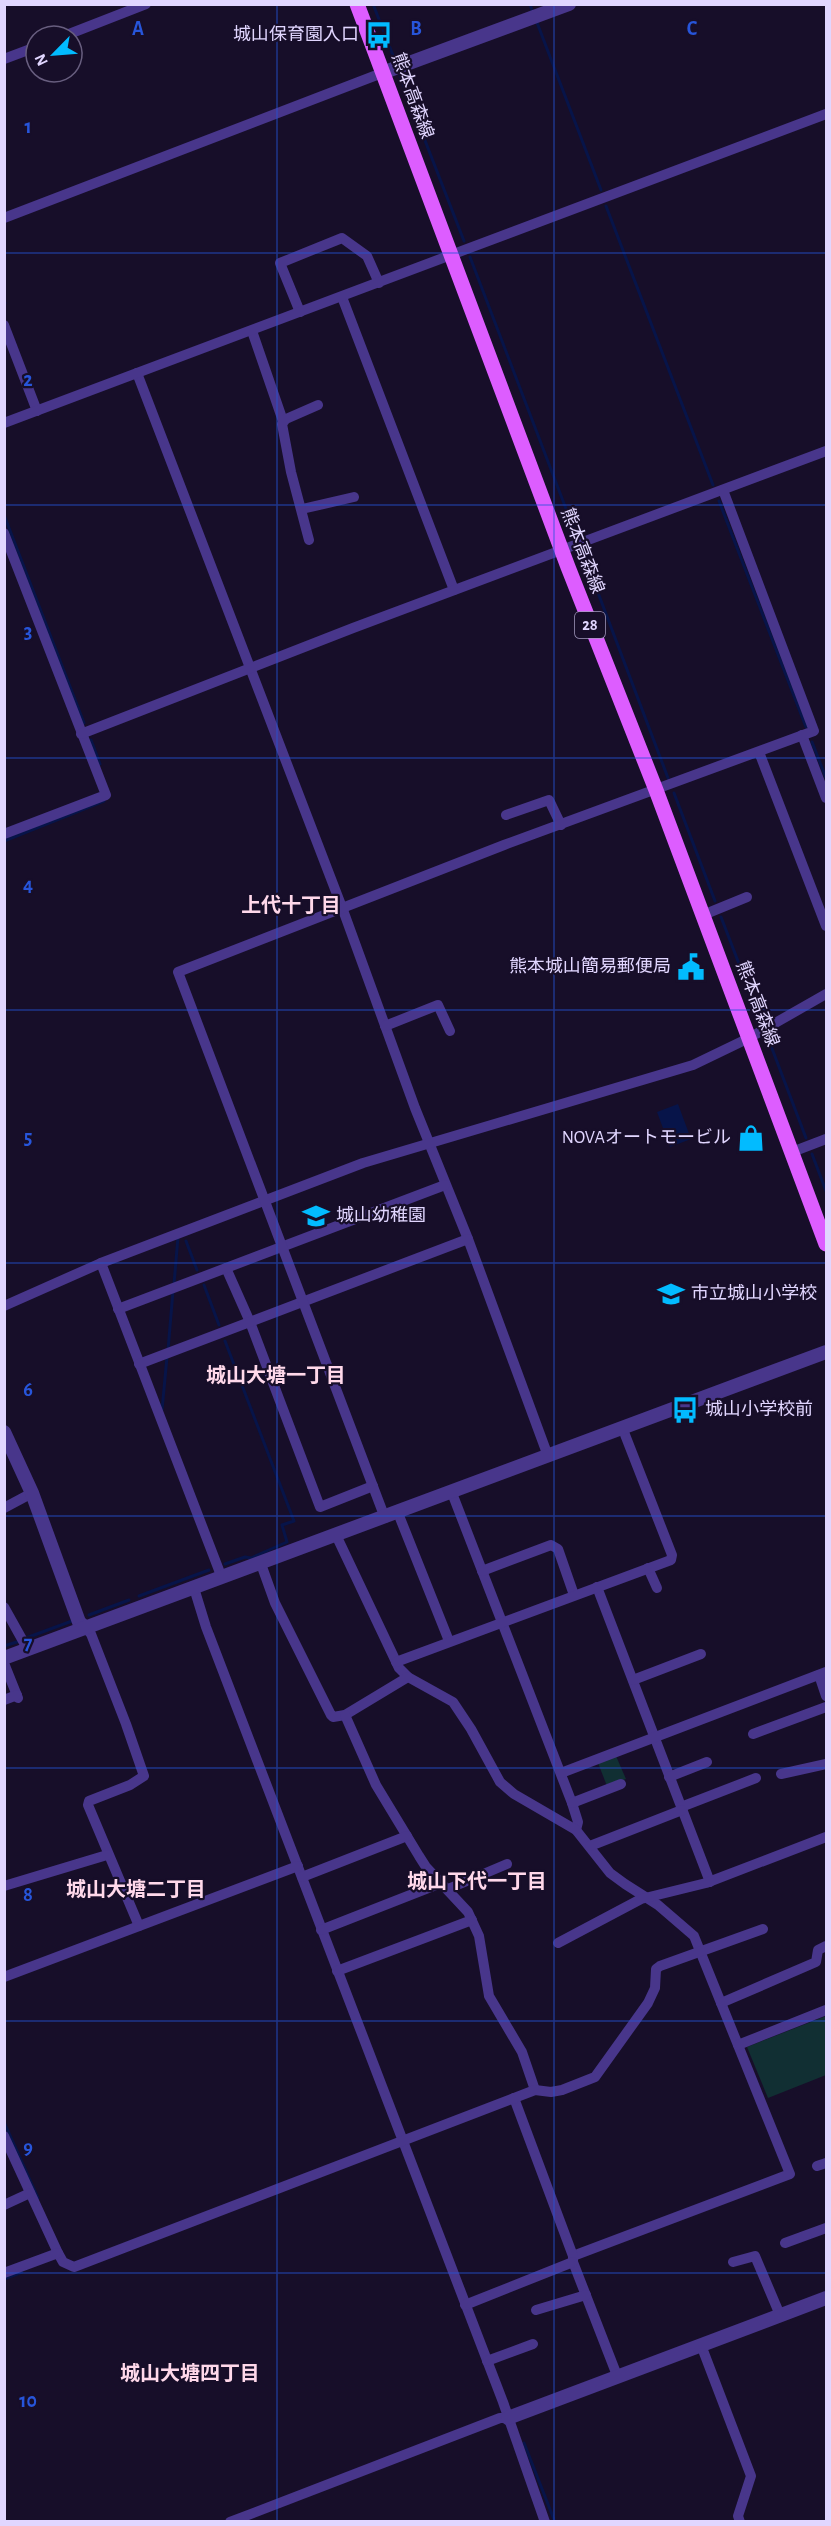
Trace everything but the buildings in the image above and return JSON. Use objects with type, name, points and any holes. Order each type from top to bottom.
[{"type":"main road","name":"熊本高森線","points":[[357,4],[561,551],[656,790],[826,1244]]},
{"type":"street","points":[[84,28],[146,4]]},
{"type":"street","points":[[4,218],[382,72],[569,4]]},
{"type":"street","points":[[4,59],[24,51]]},
{"type":"street","points":[[4,423],[826,114]]},
{"type":"street","points":[[300,312],[280,262],[342,238],[367,256],[379,283]]},
{"type":"street","points":[[342,297],[454,590]]},
{"type":"street","points":[[4,325],[37,411]]},
{"type":"street","points":[[252,331],[283,421],[291,472],[309,540]]},
{"type":"street","points":[[137,373],[343,910],[429,1144],[468,1239],[548,1455]]},
{"type":"street","points":[[283,421],[318,405]]},
{"type":"street","points":[[81,734],[454,590],[826,451]]},
{"type":"street","points":[[449,1641],[392,1515],[373,1486],[178,972],[343,910],[504,845],[814,731],[723,490]]},
{"type":"street","points":[[302,509],[354,497]]},
{"type":"street","points":[[4,533],[106,795],[4,834]]},
{"type":"street","points":[[802,735],[826,798]]},
{"type":"street","points":[[759,752],[826,926]]},
{"type":"street","points":[[506,815],[549,800],[561,825]]},
{"type":"street","points":[[703,915],[747,897]]},
{"type":"street","points":[[4,1306],[101,1263],[363,1163],[693,1065],[749,1038],[826,994]]},
{"type":"street","points":[[385,1026],[438,1005],[450,1031]]},
{"type":"street","points":[[792,1152],[826,1139]]},
{"type":"street","points":[[118,1308],[446,1185]]},
{"type":"street","points":[[140,1364],[468,1239]]},
{"type":"street","points":[[101,1263],[222,1578]]},
{"type":"street","points":[[226,1268],[250,1322],[320,1507],[373,1486]]},
{"type":"street","points":[[4,1658],[25,1644],[86,1628],[826,1352]]},
{"type":"street","points":[[396,1662],[671,1560],[672,1555],[622,1427]]},
{"type":"street","points":[[4,1432],[33,1492],[79,1622],[91,1634],[144,1776],[136,1782],[89,1801],[88,1805],[107,1855],[139,1926]]},
{"type":"street","points":[[4,1508],[33,1492]]},
{"type":"street","points":[[452,1493],[573,1803],[578,1822],[576,1830]]},
{"type":"street","points":[[336,1535],[396,1662],[408,1677],[453,1702],[471,1729],[500,1782],[514,1794],[576,1830],[591,1846],[610,1873],[647,1897],[694,1936],[790,2174],[573,2259],[465,2305]]},
{"type":"street","points":[[482,1571],[551,1545],[558,1549],[574,1595]]},
{"type":"street","points":[[261,1564],[275,1603],[333,1717],[345,1715],[408,1677]]},
{"type":"street","points":[[648,1568],[657,1588]]},
{"type":"street","points":[[597,1587],[710,1882]]},
{"type":"street","points":[[194,1588],[206,1627],[487,2361],[545,2522]]},
{"type":"street","points":[[4,1607],[25,1644]]},
{"type":"street","points":[[633,1680],[701,1654]]},
{"type":"street","points":[[4,1663],[17,1697],[4,1700]]},
{"type":"street","points":[[561,1773],[823,1674],[826,1696]]},
{"type":"street","points":[[753,1734],[826,1707]]},
{"type":"street","points":[[345,1715],[376,1785],[390,1804],[426,1867],[468,1912],[479,1936],[489,1996],[522,2052],[535,2090]]},
{"type":"street","points":[[669,1777],[707,1762]]},
{"type":"street","points":[[782,1774],[826,1764]]},
{"type":"street","points":[[591,1846],[756,1778]]},
{"type":"street","points":[[573,1803],[621,1784]]},
{"type":"street","points":[[302,1877],[407,1836]]},
{"type":"street","points":[[558,1943],[647,1897],[710,1882],[826,1837]]},
{"type":"street","points":[[4,1886],[107,1855]]},
{"type":"street","points":[[321,1930],[507,1864]]},
{"type":"street","points":[[4,1977],[298,1866]]},
{"type":"street","points":[[337,1971],[472,1920]]},
{"type":"street","points":[[4,2136],[57,2253],[63,2262],[74,2267],[535,2090],[551,2092],[562,2090],[595,2077],[648,2003],[655,1988],[656,1969],[660,1965],[763,1929]]},
{"type":"street","points":[[721,2003],[816,1962],[818,1950],[826,1946]]},
{"type":"street","points":[[738,2044],[826,2010]]},
{"type":"street","points":[[514,2098],[618,2378]]},
{"type":"street","points":[[4,2205],[30,2193]]},
{"type":"street","points":[[785,2243],[826,2228]]},
{"type":"street","points":[[4,2273],[57,2253]]},
{"type":"street","points":[[734,2262],[755,2256],[780,2315]]},
{"type":"street","points":[[536,2310],[586,2295]]},
{"type":"street","points":[[230,2522],[500,2418],[508,2418],[618,2378],[826,2298]]},
{"type":"street","points":[[487,2361],[533,2344]]},
{"type":"street","points":[[701,2345],[751,2476],[738,2516],[740,2522]]},
{"type":"green space","points":[[616,1756],[626,1779],[607,1786],[598,1763]]},
{"type":"green space","points":[[826,2016],[826,2075],[768,2098],[747,2047]]},
{"type":"shaded area","points":[[678,1104],[691,1139],[670,1147],[657,1112]]},
{"type":"waterway","points":[[373,4],[394,58]]},
{"type":"waterway","points":[[530,4],[533,14]]},
{"type":"waterway","points":[[536,20],[601,190]]},
{"type":"waterway","points":[[400,76],[464,241]]},
{"type":"waterway","points":[[606,206],[713,485]]},
{"type":"waterway","points":[[470,257],[576,535]]},
{"type":"waterway","points":[[719,501],[806,727]]},
{"type":"waterway","points":[[4,515],[84,723]]},
{"type":"waterway","points":[[583,553],[668,778]]},
{"type":"waterway","points":[[91,740],[100,764]]},
{"type":"waterway","points":[[812,742],[826,778]]},
{"type":"waterway","points":[[674,793],[715,901]]},
{"type":"waterway","points":[[4,841],[104,801]]},
{"type":"waterway","points":[[721,917],[761,1021]]},
{"type":"waterway","points":[[768,1038],[806,1138]]},
{"type":"waterway","points":[[812,1154],[826,1191]]},
{"type":"waterway","points":[[174,1284],[178,1237]]},
{"type":"waterway","points":[[186,1241],[197,1270]]},
{"type":"waterway","points":[[204,1285],[219,1325]]},
{"type":"waterway","points":[[168,1350],[173,1291]]},
{"type":"waterway","points":[[225,1341],[294,1521],[282,1525],[287,1542],[251,1558],[245,1557],[225,1564]]},
{"type":"waterway","points":[[162,1410],[167,1357]]},
{"type":"waterway","points":[[139,1596],[209,1570]]},
{"type":"waterway","points":[[89,1615],[129,1600]]},
{"type":"waterway","points":[[26,1638],[72,1621]]},
{"type":"waterway","points":[[4,1646],[20,1641]]},
{"type":"waterway","points":[[4,2122],[38,2198]]},
{"type":"waterway","points":[[4,2279],[22,2272]]},
{"type":"waterway","points":[[524,2443],[555,2522]]},
{"type":"place","name":"城山保育園入口","points":[[379,35]]},
{"type":"place","name":"熊本城山簡易郵便局","points":[[691,967]]},
{"type":"place","name":"NOVAオートモービル","points":[[751,1138]]},
{"type":"place","name":"城山幼稚園","points":[[316,1216]]},
{"type":"place","name":"市立城山小学校","points":[[671,1294]]},
{"type":"place","name":"城山小学校前","points":[[685,1410]]},
{"type":"district","name":"上代十丁目","points":[[291,906]]},
{"type":"district","name":"城山大塘一丁目","points":[[276,1376]]},
{"type":"district","name":"城山下代一丁目","points":[[477,1882]]},
{"type":"district","name":"城山大塘二丁目","points":[[136,1890]]},
{"type":"district","name":"城山大塘四丁目","points":[[190,2374]]}]
